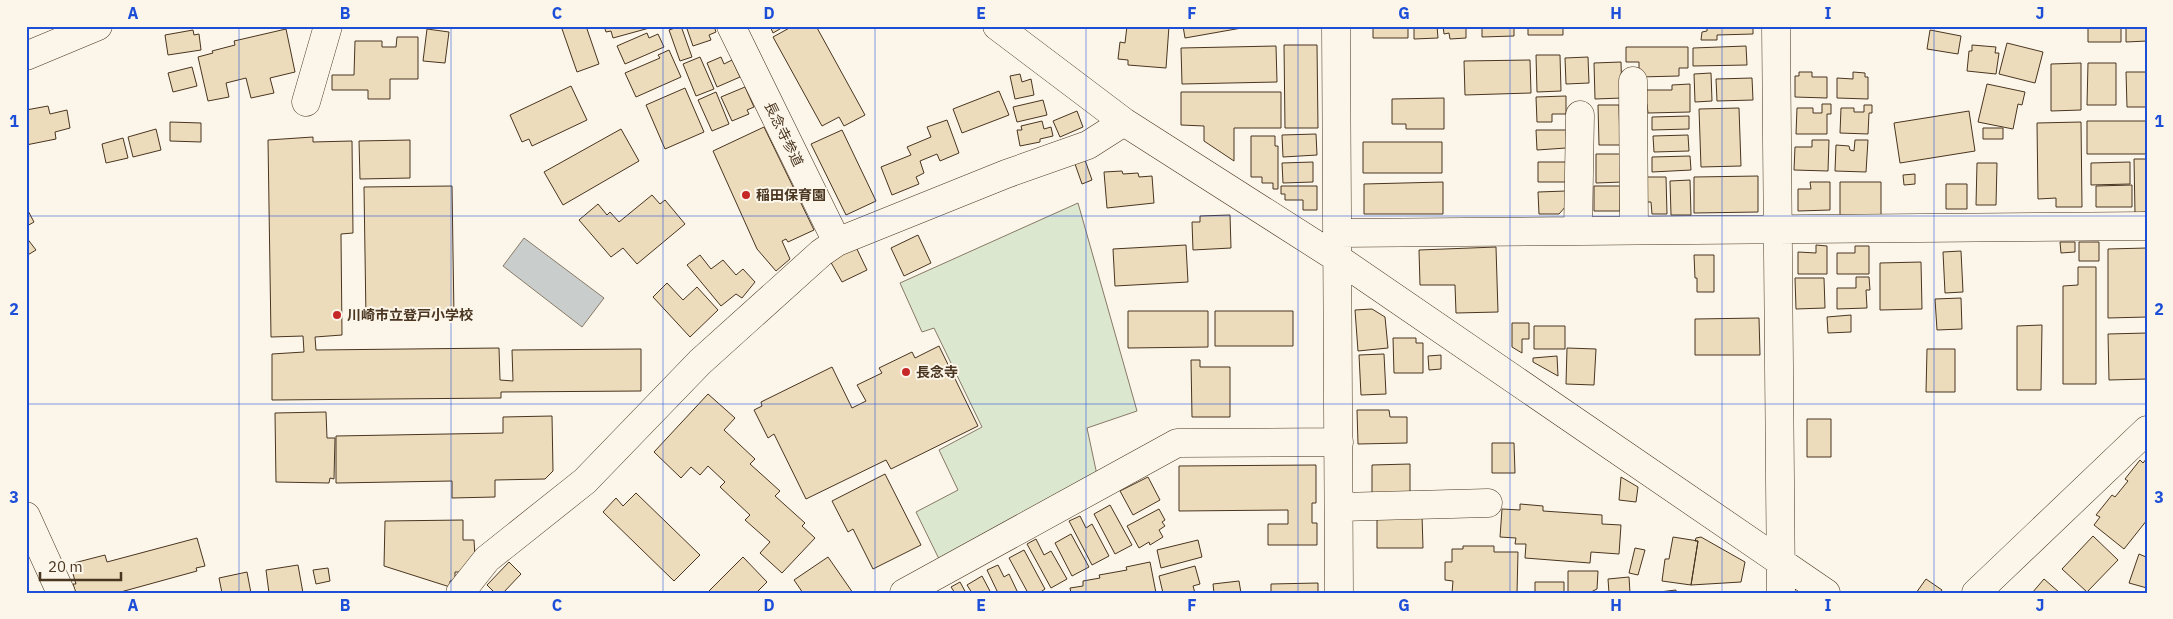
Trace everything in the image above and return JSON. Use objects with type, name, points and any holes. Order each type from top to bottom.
[{"type":"street","points":[[26,56],[98,26]]},
{"type":"street","points":[[306,102],[328,26]]},
{"type":"street","name":"長念寺参道","points":[[731,26],[837,242]]},
{"type":"street","points":[[997,26],[1124,122],[1338,246],[1826,593]]},
{"type":"street","points":[[1336,26],[1340,593]]},
{"type":"street","points":[[1776,26],[1781,593]]},
{"type":"street","points":[[1634,81],[1634,230]]},
{"type":"street","points":[[1578,231],[1580,115]]},
{"type":"street","points":[[460,593],[487,560],[585,481],[700,362],[814,260],[837,242],[1006,174],[1088,145],[1124,122]]},
{"type":"street","points":[[1338,246],[1578,231],[2147,226]]},
{"type":"street","points":[[1976,593],[2147,430]]},
{"type":"street","points":[[904,593],[1177,443],[1339,442]]},
{"type":"street","points":[[1340,507],[1488,503]]},
{"type":"street","points":[[26,516],[61,593]]},
{"type":"green space","points":[[1078,203],[1137,411],[1087,428],[1097,475],[940,561],[916,512],[958,490],[939,450],[982,427],[934,328],[922,332],[900,283]]},
{"type":"shaded area","points":[[524,238],[604,298],[582,327],[503,266]]},
{"type":"building","points":[[561,26],[586,26],[599,64],[577,72]]},
{"type":"building","points":[[604,26],[653,27],[613,38],[611,31],[606,32]]},
{"type":"building","points":[[681,26],[692,57],[680,61],[669,30]]},
{"type":"building","points":[[686,26],[714,26],[716,32],[709,35],[711,40],[693,46]]},
{"type":"building","points":[[770,26],[785,26],[773,33]]},
{"type":"building","points":[[793,26],[816,26],[865,115],[844,126],[839,117],[822,126],[773,37]]},
{"type":"building","points":[[1127,26],[1169,26],[1166,68],[1128,65],[1128,60],[1118,59],[1120,42],[1125,43]]},
{"type":"building","points":[[1183,26],[1253,26],[1185,38]]},
{"type":"building","points":[[1373,26],[1408,26],[1408,38],[1373,38]]},
{"type":"building","points":[[1414,26],[1437,26],[1438,38],[1414,39]]},
{"type":"building","points":[[1443,26],[1466,26],[1466,38],[1450,39],[1449,33],[1444,34]]},
{"type":"building","points":[[1482,26],[1514,26],[1514,36],[1482,37]]},
{"type":"building","points":[[1528,26],[1563,26],[1563,35],[1528,35]]},
{"type":"building","points":[[1707,26],[1753,26],[1753,34],[1717,35],[1717,40],[1701,40],[1702,32],[1707,31]]},
{"type":"building","points":[[2126,26],[2147,26],[2147,41],[2126,42]]},
{"type":"building","points":[[2121,27],[2121,42],[2088,42],[2088,28]]},
{"type":"building","points":[[286,29],[295,72],[270,78],[274,93],[251,98],[246,78],[226,83],[229,97],[208,101],[198,57],[235,45],[234,41]]},
{"type":"building","points":[[427,29],[449,32],[445,63],[423,61]]},
{"type":"building","points":[[193,30],[194,35],[199,34],[201,50],[168,55],[165,35]]},
{"type":"building","points":[[1930,30],[1961,36],[1958,54],[1927,49]]},
{"type":"building","points":[[647,33],[649,38],[658,34],[664,47],[625,64],[617,46]]},
{"type":"building","points":[[397,37],[418,37],[418,79],[390,79],[390,99],[368,99],[368,90],[332,90],[332,75],[354,75],[355,41],[382,41],[382,47],[396,47]]},
{"type":"building","points":[[2007,43],[2043,52],[2035,83],[1999,74]]},
{"type":"building","points":[[1284,45],[1317,45],[1318,128],[1285,128]]},
{"type":"building","points":[[1972,45],[1996,47],[1995,53],[1999,53],[1996,74],[1967,71],[1969,51],[1972,51]]},
{"type":"building","points":[[1276,46],[1277,82],[1182,84],[1181,48]]},
{"type":"building","points":[[1746,46],[1747,65],[1693,66],[1693,48]]},
{"type":"building","points":[[1626,47],[1688,47],[1688,68],[1679,68],[1679,76],[1639,77],[1639,62],[1626,62]]},
{"type":"building","points":[[669,50],[681,77],[636,97],[625,73],[660,58],[658,55]]},
{"type":"building","points":[[1536,55],[1560,55],[1561,91],[1537,92]]},
{"type":"building","points":[[700,57],[714,89],[696,96],[683,64]]},
{"type":"building","points":[[721,57],[724,64],[732,60],[740,77],[717,87],[707,63]]},
{"type":"building","points":[[1588,57],[1589,83],[1566,84],[1565,58]]},
{"type":"building","points":[[1530,60],[1531,93],[1465,95],[1464,61]]},
{"type":"building","points":[[1621,62],[1622,98],[1595,99],[1594,63]]},
{"type":"building","points":[[2081,63],[2081,110],[2051,111],[2051,64]]},
{"type":"building","points":[[2088,63],[2116,63],[2116,105],[2087,105]]},
{"type":"building","points":[[192,67],[197,86],[173,92],[168,73]]},
{"type":"building","points":[[1799,72],[1812,72],[1812,77],[1827,77],[1827,98],[1795,97],[1795,76],[1799,76]]},
{"type":"building","points":[[1853,72],[1865,73],[1865,77],[1868,77],[1868,99],[1837,98],[1837,78],[1853,79]]},
{"type":"building","points":[[2126,72],[2147,72],[2147,107],[2127,107]]},
{"type":"building","points":[[1711,73],[1712,101],[1695,102],[1694,74]]},
{"type":"building","points":[[1020,74],[1022,82],[1031,79],[1034,95],[1015,99],[1010,76]]},
{"type":"building","points":[[1752,78],[1753,100],[1717,101],[1716,79]]},
{"type":"building","points":[[1690,84],[1690,112],[1648,113],[1647,104],[1643,104],[1643,90],[1672,90],[1672,85]]},
{"type":"building","points":[[1987,84],[2025,92],[2022,105],[2018,104],[2013,129],[1978,122]]},
{"type":"building","points":[[571,86],[587,120],[532,146],[529,139],[522,142],[510,115]]},
{"type":"building","points":[[745,87],[754,107],[747,110],[749,114],[732,121],[721,97]]},
{"type":"building","points":[[685,88],[704,132],[665,149],[646,105]]},
{"type":"building","points":[[999,91],[1009,115],[962,133],[953,109]]},
{"type":"building","points":[[716,92],[729,124],[712,131],[698,100]]},
{"type":"building","points":[[1181,92],[1281,92],[1281,128],[1234,128],[1234,161],[1204,141],[1204,126],[1181,125]]},
{"type":"building","points":[[1566,96],[1566,114],[1552,114],[1552,122],[1537,122],[1536,97]]},
{"type":"building","points":[[1444,98],[1444,129],[1406,129],[1406,124],[1392,124],[1392,99]]},
{"type":"building","points":[[1043,100],[1047,115],[1017,122],[1013,107]]},
{"type":"building","points":[[1822,104],[1831,104],[1831,114],[1827,114],[1827,134],[1796,134],[1797,108],[1813,108],[1813,113],[1822,113]]},
{"type":"building","points":[[1598,105],[1619,105],[1620,145],[1599,145]]},
{"type":"building","points":[[1864,105],[1872,105],[1872,113],[1869,113],[1868,134],[1840,133],[1841,108],[1854,108],[1854,112],[1864,112]]},
{"type":"building","points":[[48,106],[50,114],[67,110],[70,128],[55,132],[56,139],[26,145],[26,110]]},
{"type":"building","points":[[1739,108],[1741,166],[1701,167],[1699,109]]},
{"type":"building","points":[[1077,111],[1083,127],[1060,137],[1053,121]]},
{"type":"building","points":[[1969,111],[1975,151],[1900,163],[1894,123]]},
{"type":"building","points":[[1689,116],[1689,129],[1652,130],[1652,117]]},
{"type":"building","points":[[947,120],[959,153],[940,161],[937,154],[920,161],[924,173],[916,177],[919,184],[892,195],[881,167],[911,155],[907,147],[931,137],[927,127]]},
{"type":"building","points":[[1042,121],[1044,129],[1051,127],[1053,136],[1040,139],[1040,142],[1020,146],[1017,130],[1022,130],[1021,126]]},
{"type":"building","points":[[2087,121],[2147,121],[2147,154],[2087,154]]},
{"type":"building","points":[[170,122],[201,123],[201,142],[170,141]]},
{"type":"building","points":[[2081,122],[2082,207],[2056,207],[2056,198],[2038,199],[2037,123]]},
{"type":"building","name":"稲田保育園","points":[[764,127],[814,230],[788,242],[786,239],[782,241],[790,259],[776,271],[757,249],[713,151]]},
{"type":"building","points":[[1983,128],[2003,128],[2003,139],[1983,139]]},
{"type":"building","points":[[156,129],[161,150],[133,157],[128,137]]},
{"type":"building","points":[[621,129],[639,161],[563,205],[544,172]]},
{"type":"building","points":[[842,130],[876,201],[846,215],[811,144]]},
{"type":"building","points":[[1536,130],[1566,130],[1566,148],[1537,150]]},
{"type":"building","points":[[1316,134],[1317,155],[1283,157],[1282,135]]},
{"type":"building","points":[[1688,135],[1689,151],[1654,152],[1653,136]]},
{"type":"building","points":[[1251,136],[1275,136],[1275,146],[1278,146],[1278,189],[1273,189],[1273,183],[1262,183],[1262,177],[1251,177]]},
{"type":"building","points":[[313,137],[313,142],[352,141],[353,233],[341,234],[342,335],[315,337],[316,350],[499,348],[500,380],[513,381],[512,350],[641,349],[641,391],[501,392],[501,398],[272,400],[272,354],[304,352],[303,336],[271,337],[268,140]]},
{"type":"building","points":[[123,138],[128,158],[106,163],[102,144]]},
{"type":"building","points":[[410,140],[410,178],[360,179],[359,141]]},
{"type":"building","points":[[1812,140],[1829,140],[1828,171],[1794,170],[1795,147],[1812,147]]},
{"type":"building","points":[[1855,140],[1868,140],[1866,172],[1835,171],[1836,145],[1849,146],[1850,150],[1854,151]]},
{"type":"building","points":[[1363,142],[1442,142],[1442,173],[1363,173]]},
{"type":"building","points":[[1596,154],[1621,154],[1622,182],[1596,183]]},
{"type":"building","points":[[1690,156],[1691,170],[1652,172],[1652,157]]},
{"type":"building","points":[[2134,159],[2147,159],[2147,212],[2135,213]]},
{"type":"building","points":[[1085,160],[1092,180],[1082,184],[1075,164]]},
{"type":"building","points":[[1313,162],[1313,182],[1283,183],[1282,163]]},
{"type":"building","points":[[1538,162],[1567,162],[1567,182],[1538,182]]},
{"type":"building","points":[[2130,162],[2130,184],[2091,185],[2091,163]]},
{"type":"building","points":[[1977,163],[1997,163],[1996,205],[1976,205]]},
{"type":"building","points":[[1122,171],[1123,174],[1138,173],[1139,177],[1152,176],[1154,203],[1107,208],[1104,172]]},
{"type":"building","points":[[1915,174],[1915,184],[1904,185],[1903,175]]},
{"type":"building","points":[[1758,176],[1758,212],[1694,213],[1694,177]]},
{"type":"building","points":[[1645,177],[1666,177],[1667,214],[1652,214],[1651,202],[1646,202]]},
{"type":"building","points":[[1690,180],[1691,215],[1671,215],[1670,181]]},
{"type":"building","points":[[1443,182],[1443,214],[1364,214],[1364,184]]},
{"type":"building","points":[[1810,182],[1830,182],[1830,210],[1798,211],[1798,189],[1811,189]]},
{"type":"building","points":[[1840,182],[1881,182],[1881,215],[1840,215]]},
{"type":"building","points":[[1946,184],[1967,184],[1967,209],[1946,209]]},
{"type":"building","points":[[2132,185],[2132,207],[2096,207],[2096,186]]},
{"type":"building","points":[[452,186],[454,317],[366,319],[364,187]]},
{"type":"building","points":[[1281,186],[1317,186],[1317,210],[1303,210],[1303,200],[1285,200],[1285,194],[1281,194]]},
{"type":"building","points":[[1594,186],[1620,186],[1620,211],[1594,211]]},
{"type":"building","points":[[1566,191],[1566,206],[1559,214],[1539,214],[1538,192]]},
{"type":"building","points":[[652,195],[660,204],[665,200],[685,224],[637,264],[623,248],[611,257],[579,220],[598,204],[607,215],[610,212],[619,222]]},
{"type":"building","points":[[26,207],[34,222],[27,226],[26,225]]},
{"type":"building","points":[[1230,215],[1231,248],[1193,250],[1192,222],[1200,222],[1200,216]]},
{"type":"building","points":[[918,235],[931,263],[904,276],[891,248]]},
{"type":"building","points":[[26,237],[36,250],[26,256]]},
{"type":"building","points":[[2060,242],[2075,242],[2075,252],[2061,253]]},
{"type":"building","points":[[2079,242],[2099,242],[2099,261],[2079,261]]},
{"type":"building","points":[[855,245],[867,270],[842,282],[829,259]]},
{"type":"building","points":[[1186,245],[1188,282],[1115,286],[1113,249]]},
{"type":"building","points":[[1816,245],[1827,246],[1827,274],[1798,274],[1798,252],[1816,253]]},
{"type":"building","points":[[1855,246],[1869,246],[1869,274],[1837,274],[1837,253],[1855,253]]},
{"type":"building","points":[[1496,247],[1498,312],[1456,313],[1455,285],[1420,285],[1419,250]]},
{"type":"building","points":[[2147,248],[2147,317],[2108,318],[2108,249]]},
{"type":"building","points":[[1961,251],[1963,292],[1945,293],[1943,252]]},
{"type":"building","points":[[700,255],[711,269],[723,260],[736,275],[743,269],[755,282],[742,298],[736,294],[721,306],[687,265]]},
{"type":"building","points":[[1694,255],[1714,255],[1714,292],[1697,292]]},
{"type":"building","points":[[1921,262],[1922,309],[1880,310],[1880,263]]},
{"type":"building","points":[[2078,267],[2096,267],[2096,384],[2063,384],[2063,286],[2078,285]]},
{"type":"building","points":[[1856,277],[1869,277],[1870,290],[1866,290],[1867,308],[1837,309],[1837,288],[1856,288]]},
{"type":"building","points":[[1795,278],[1824,278],[1825,308],[1796,309]]},
{"type":"building","points":[[667,283],[683,300],[697,287],[718,310],[690,337],[653,297]]},
{"type":"building","points":[[1961,298],[1962,329],[1937,330],[1935,299]]},
{"type":"building","points":[[1372,309],[1385,317],[1388,348],[1358,351],[1355,310]]},
{"type":"building","points":[[1128,311],[1208,311],[1208,347],[1128,348]]},
{"type":"building","points":[[1215,311],[1293,311],[1293,346],[1215,346]]},
{"type":"building","points":[[1851,315],[1851,332],[1828,333],[1827,317]]},
{"type":"building","points":[[1759,318],[1760,355],[1695,355],[1695,319]]},
{"type":"building","points":[[1512,323],[1529,323],[1529,339],[1522,339],[1522,353],[1512,347]]},
{"type":"building","points":[[2042,325],[2041,390],[2017,390],[2017,326]]},
{"type":"building","points":[[1534,326],[1565,326],[1565,349],[1534,349]]},
{"type":"building","points":[[2147,333],[2147,379],[2109,380],[2108,334]]},
{"type":"building","points":[[1393,338],[1416,338],[1416,343],[1423,343],[1423,373],[1394,373]]},
{"type":"building","points":[[939,346],[978,426],[891,469],[886,460],[806,499],[774,434],[768,438],[754,410],[762,406],[761,402],[832,367],[852,408],[866,401],[857,385],[882,373],[879,368],[912,352],[915,358]]},
{"type":"building","points":[[1567,348],[1596,349],[1594,385],[1566,384]]},
{"type":"building","points":[[1927,349],[1955,349],[1955,392],[1926,392]]},
{"type":"building","points":[[1384,354],[1386,394],[1361,395],[1359,355]]},
{"type":"building","points":[[1441,355],[1441,369],[1429,370],[1428,356]]},
{"type":"building","points":[[1557,356],[1558,376],[1533,362],[1533,358]]},
{"type":"building","points":[[1191,360],[1200,360],[1200,367],[1230,367],[1230,417],[1192,417]]},
{"type":"building","points":[[708,394],[735,418],[724,430],[755,459],[750,464],[780,491],[775,496],[805,523],[802,526],[815,538],[782,573],[760,553],[770,542],[745,520],[750,515],[720,487],[725,482],[708,466],[700,475],[691,467],[681,478],[654,452]]},
{"type":"building","points":[[1357,410],[1389,410],[1390,417],[1407,417],[1407,443],[1358,444]]},
{"type":"building","points":[[326,412],[327,438],[335,438],[334,479],[330,478],[329,483],[276,482],[275,413]]},
{"type":"building","points":[[552,416],[553,471],[545,479],[495,480],[495,497],[452,498],[452,481],[336,483],[336,436],[503,433],[503,417]]},
{"type":"building","points":[[1807,419],[1831,419],[1831,457],[1807,457]]},
{"type":"building","points":[[1492,443],[1514,443],[1515,473],[1492,473]]},
{"type":"building","points":[[2147,458],[2147,520],[2124,549],[2094,525],[2100,517],[2096,515],[2112,495],[2115,497],[2128,481],[2125,479],[2140,460],[2143,463]]},
{"type":"building","points":[[1410,464],[1410,494],[1372,494],[1372,465]]},
{"type":"building","points":[[1316,465],[1316,503],[1312,503],[1312,523],[1317,523],[1317,545],[1268,545],[1268,524],[1288,524],[1288,510],[1179,511],[1179,466]]},
{"type":"building","points":[[885,474],[921,545],[873,569],[853,529],[848,532],[832,501]]},
{"type":"building","points":[[1148,477],[1160,500],[1133,515],[1120,491]]},
{"type":"building","points":[[1621,477],[1638,487],[1636,502],[1619,500]]},
{"type":"building","points":[[636,493],[700,555],[674,581],[603,512],[616,498],[623,506]]},
{"type":"building","points":[[1520,504],[1543,506],[1543,511],[1602,515],[1602,524],[1621,525],[1619,554],[1591,552],[1590,563],[1525,558],[1526,544],[1515,544],[1516,538],[1500,537],[1502,509],[1520,510]]},
{"type":"building","points":[[1110,505],[1132,545],[1115,554],[1094,514]]},
{"type":"building","points":[[1159,509],[1165,520],[1162,522],[1165,526],[1159,530],[1163,537],[1150,545],[1149,542],[1139,548],[1127,526]]},
{"type":"building","points":[[1422,515],[1423,548],[1377,548],[1377,516]]},
{"type":"building","points":[[1080,516],[1086,528],[1092,524],[1109,556],[1092,565],[1069,521]]},
{"type":"building","points":[[463,520],[463,540],[474,540],[475,557],[462,572],[455,572],[455,580],[450,581],[450,587],[384,566],[385,521]]},
{"type":"building","points":[[1071,534],[1089,567],[1072,576],[1055,543]]},
{"type":"building","points":[[2093,536],[2118,560],[2087,592],[2062,569]]},
{"type":"building","points":[[1673,537],[1698,541],[1691,585],[1662,581],[1665,559],[1669,559]]},
{"type":"building","points":[[1701,537],[1745,562],[1741,582],[1691,585],[1698,541],[1695,541],[1696,538]]},
{"type":"building","points":[[197,538],[205,566],[196,568],[197,571],[117,593],[76,593],[73,584],[76,584],[70,564],[105,555],[107,562]]},
{"type":"building","points":[[1036,539],[1044,555],[1051,551],[1067,579],[1051,588],[1027,544]]},
{"type":"building","points":[[1198,540],[1202,557],[1161,568],[1157,550]]},
{"type":"building","points":[[1463,546],[1494,546],[1494,552],[1518,552],[1517,593],[1452,593],[1453,581],[1445,580],[1445,562],[1452,562],[1452,549],[1463,549]]},
{"type":"building","points":[[1635,548],[1645,550],[1638,575],[1629,573]]},
{"type":"building","points":[[1024,550],[1045,589],[1039,593],[1028,593],[1009,558]]},
{"type":"building","points":[[2139,554],[2146,557],[2147,554],[2147,588],[2129,583]]},
{"type":"building","points":[[743,557],[767,582],[756,593],[707,593]]},
{"type":"building","points":[[828,557],[853,593],[803,593],[794,580]]},
{"type":"building","points":[[509,562],[521,574],[503,593],[495,593],[487,585]]},
{"type":"building","points":[[1150,562],[1156,593],[1071,593],[1070,588],[1083,586],[1083,581],[1100,578],[1099,575],[1127,570],[1126,567]]},
{"type":"building","points":[[298,565],[303,593],[269,593],[266,570]]},
{"type":"building","points":[[998,565],[1004,577],[1009,574],[1018,593],[998,593],[987,570]]},
{"type":"building","points":[[1195,566],[1200,584],[1193,586],[1195,593],[1163,593],[1159,576]]},
{"type":"building","points":[[328,568],[330,581],[316,584],[313,570]]},
{"type":"building","points":[[1568,571],[1598,571],[1597,589],[1589,593],[1568,593]]},
{"type":"building","points":[[247,572],[251,593],[222,593],[219,578]]},
{"type":"building","points":[[982,576],[991,593],[972,593],[967,585]]},
{"type":"building","points":[[1629,577],[1630,593],[1609,593],[1608,579]]},
{"type":"building","points":[[1926,579],[1942,590],[1940,593],[1916,593]]},
{"type":"building","points":[[2044,579],[2060,593],[2032,593]]},
{"type":"building","points":[[1239,581],[1241,593],[1214,593],[1213,584]]},
{"type":"building","points":[[960,582],[966,593],[955,593],[951,587]]},
{"type":"building","points":[[1535,582],[1564,582],[1564,593],[1535,593]]},
{"type":"building","points":[[1318,583],[1318,593],[1271,593],[1271,584]]},
{"type":"building","points":[[1676,590],[1676,593],[1651,593]]},
{"type":"place","name":"稲田保育園","points":[[746,195]]},
{"type":"place","name":"川崎市立登戸小学校","points":[[337,315]]},
{"type":"place","name":"長念寺","points":[[906,372]]}]
